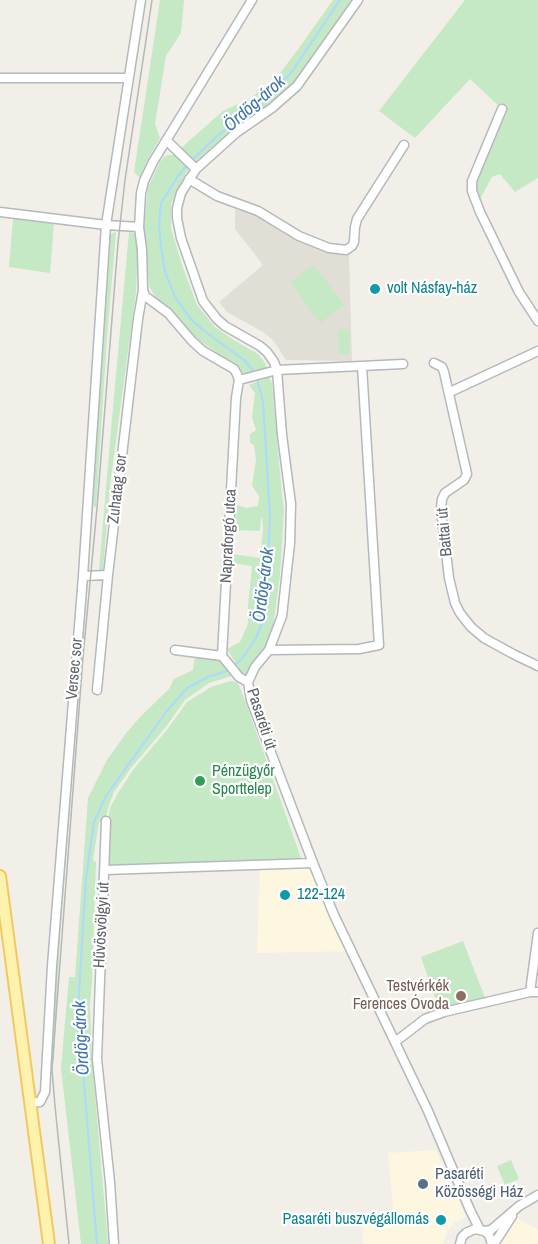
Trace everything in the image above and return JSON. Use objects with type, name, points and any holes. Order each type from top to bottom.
[{"type":"main road","points":[[0,876],[49,1244]]},
{"type":"street","name":"Versec sor","points":[[30,1103],[40,1102],[45,1092],[52,966],[83,576],[106,225],[141,0]]},
{"type":"street","name":"Zuhatag sor","points":[[97,690],[108,575],[143,290],[139,227],[141,193],[144,181],[165,140],[252,0]]},
{"type":"street","points":[[277,370],[272,357],[264,349],[225,326],[204,301],[181,238],[177,218],[178,200],[196,169],[236,133],[272,108],[297,86],[358,0]]},
{"type":"street","points":[[0,78],[128,78]]},
{"type":"street","points":[[502,109],[472,181],[472,191],[519,292],[538,321]]},
{"type":"street","points":[[165,140],[196,169]]},
{"type":"street","points":[[189,179],[217,196],[258,211],[299,236],[329,248],[346,250],[354,242],[357,219],[404,145]]},
{"type":"street","points":[[0,212],[139,227]]},
{"type":"street","points":[[143,290],[146,296],[168,313],[203,351],[234,369],[243,379],[277,370],[403,364]]},
{"type":"street","points":[[434,363],[442,367],[450,392],[538,351]]},
{"type":"street","points":[[269,650],[359,649],[379,645],[362,366]]},
{"type":"street","name":"Pasaréti út","points":[[277,370],[291,504],[290,543],[282,616],[269,650],[255,667],[248,682],[251,700],[334,915],[428,1111],[470,1210],[493,1244]]},
{"type":"street","name":"Napraforgó utca","points":[[223,657],[236,398],[243,379]]},
{"type":"street","name":"Battai út","points":[[450,392],[467,474],[464,480],[445,493],[441,504],[449,578],[455,603],[471,627],[484,638],[538,666]]},
{"type":"street","points":[[83,576],[108,575]]},
{"type":"street","points":[[175,650],[223,657],[239,677],[248,682]]},
{"type":"street","name":"Hűvösvölgyi út","points":[[106,821],[97,1059],[114,1244]]},
{"type":"street","points":[[105,870],[313,863]]},
{"type":"street","points":[[394,1042],[425,1019],[444,1012],[534,992],[538,933]]},
{"type":"street","points":[[460,1244],[462,1237],[469,1231],[491,1230],[519,1206],[538,1195]]},
{"type":"street","points":[[493,1244],[519,1206]]},
{"type":"street","name":"Pasaréti út","points":[[469,1231],[470,1210]]},
{"type":"shaded area","points":[[235,209],[256,215],[284,233],[325,250],[349,255],[352,361],[286,360],[273,340],[227,312],[219,302],[263,265],[235,229]]},
{"type":"shaded area","points":[[313,863],[351,951],[257,953],[260,864]]},
{"type":"shaded area","points":[[436,1150],[466,1217],[455,1222],[447,1232],[443,1244],[363,1244],[363,1220],[394,1219],[388,1153]]},
{"type":"shaded area","points":[[517,1218],[538,1230],[538,1244],[499,1244],[507,1228]]},
{"type":"green space","points":[[160,0],[184,0],[181,33],[166,56],[155,124],[160,138],[140,178],[134,172]]},
{"type":"green space","points":[[333,0],[352,0],[297,80],[279,98],[237,126],[188,169],[171,204],[171,228],[197,305],[215,327],[258,354],[265,363],[267,369],[245,374],[199,340],[156,298],[149,286],[144,225],[148,187],[164,157],[173,155],[223,111],[249,99],[274,81]]},
{"type":"green space","points":[[465,0],[538,0],[538,178],[515,192],[500,174],[492,177],[480,199],[475,185],[502,109],[470,79],[415,138],[379,111]]},
{"type":"green space","points":[[13,218],[54,223],[50,273],[9,267]]},
{"type":"green space","points":[[116,232],[96,507],[93,506],[108,237]]},
{"type":"green space","points":[[129,232],[134,233],[138,240],[136,292],[110,485],[103,570],[99,570],[111,430]]},
{"type":"green space","points":[[314,265],[344,305],[320,323],[290,282]]},
{"type":"green space","points":[[338,329],[349,329],[350,354],[339,354]]},
{"type":"green space","points":[[269,377],[272,383],[284,509],[280,575],[269,643],[247,675],[243,675],[227,649],[240,642],[248,624],[252,566],[232,563],[233,554],[260,558],[263,529],[261,518],[260,531],[234,530],[231,511],[238,505],[246,508],[258,506],[259,496],[252,486],[256,460],[254,445],[250,443],[250,434],[256,430],[252,417],[255,393],[249,385]]},
{"type":"green space","points":[[82,631],[84,632],[60,939],[54,1061],[51,1060],[58,939]]},
{"type":"green space","points":[[195,657],[221,658],[235,675],[209,683],[185,700],[114,792],[105,820],[99,822],[93,860],[96,862],[90,1006],[92,1060],[108,1244],[81,1244],[61,1068],[69,977],[75,977],[88,798],[107,760],[127,732],[169,689],[174,679],[193,670]]},
{"type":"green space","name":"Pénzügyőr Sporttelep","points":[[231,681],[238,683],[246,703],[301,858],[107,866],[107,825],[110,808],[133,770],[187,702],[211,687]]},
{"type":"green space","points":[[463,941],[485,998],[439,1009],[421,957]]},
{"type":"green space","points":[[511,1160],[519,1179],[505,1185],[497,1166]]},
{"type":"waterway","name":"Ördög-árok","points":[[191,161],[291,73],[340,0]]},
{"type":"waterway","name":"Ördög-árok","points":[[187,165],[161,203],[159,226],[165,272],[175,297],[189,317],[244,360],[252,369],[263,401],[270,515],[263,621],[256,638],[241,660],[233,666]]},
{"type":"waterway","name":"Ördög-árok","points":[[97,1244],[78,1008],[86,879],[94,822],[106,796],[166,712],[187,688],[208,677],[229,670]]},
{"type":"tram line","points":[[69,1244],[52,1069],[83,657],[118,243],[152,0]]},
{"type":"place","name":"volt Násfay-ház","points":[[375,289]]},
{"type":"place","name":"Pénzügyőr Sporttelep","points":[[200,781]]},
{"type":"place","name":"122-124","points":[[285,895]]},
{"type":"place","name":"Testvérkék Ferences Óvoda","points":[[461,996]]},
{"type":"place","name":"Pasaréti Közösségi Ház","points":[[423,1184]]},
{"type":"place","name":"Pasaréti buszvégállomás","points":[[441,1220]]}]
